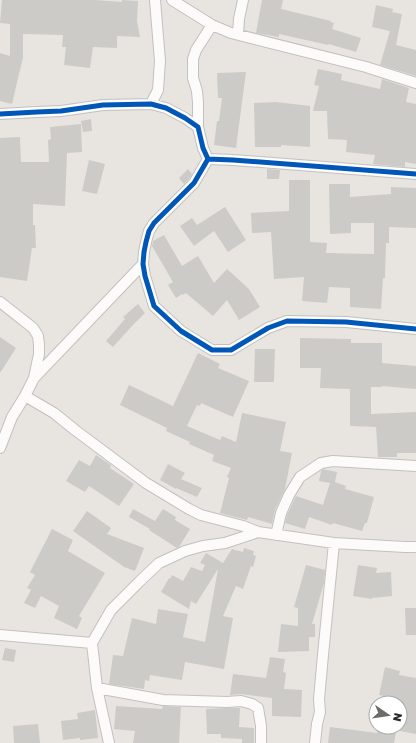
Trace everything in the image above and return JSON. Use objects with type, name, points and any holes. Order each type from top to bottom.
[{"type":"street","points":[[151,104],[158,90],[160,61],[155,0]]},
{"type":"street","points":[[172,0],[212,25],[238,34],[366,67],[416,83]]},
{"type":"street","points":[[238,34],[243,0]]},
{"type":"street","points":[[208,159],[202,148],[198,127],[198,103],[197,91],[193,78],[193,59],[196,50],[212,25]]},
{"type":"street","points":[[0,114],[61,111],[103,105],[151,104],[166,108],[198,127]]},
{"type":"street","points":[[208,159],[416,174]]},
{"type":"street","points":[[208,159],[194,183],[154,222],[149,231],[144,252],[143,264],[145,276],[154,306],[181,331],[212,350],[231,350],[268,328],[287,321],[346,322],[416,329]]},
{"type":"street","points":[[34,378],[143,264]]},
{"type":"street","points":[[0,302],[33,328],[38,336],[39,354],[34,378],[12,417],[0,448]]},
{"type":"street","points":[[25,396],[54,413],[146,483],[200,515],[243,526],[258,532],[276,535],[334,543],[416,547]]},
{"type":"street","points":[[276,535],[281,513],[289,495],[300,477],[321,464],[333,461],[416,466]]},
{"type":"street","points":[[109,743],[97,688],[92,642],[111,610],[159,563],[185,551],[203,546],[225,543],[258,532]]},
{"type":"street","points":[[315,743],[320,712],[319,699],[334,543]]},
{"type":"street","points":[[0,635],[92,642]]},
{"type":"street","points":[[97,688],[163,700],[241,701],[252,704],[258,708],[261,726],[260,743]]},
{"type":"building","points":[[2,0],[138,1],[137,21],[140,37],[117,36],[117,48],[93,47],[90,68],[64,65],[66,47],[62,47],[63,35],[23,34],[23,57],[12,104],[0,101],[0,53],[10,56],[10,24],[0,23]]},
{"type":"building","points":[[262,0],[283,0],[281,9],[331,21],[330,22],[334,23],[332,29],[361,38],[356,52],[329,44],[279,34],[279,37],[256,33]]},
{"type":"building","points":[[376,5],[393,9],[392,12],[402,14],[396,45],[416,50],[416,76],[380,65],[390,31],[372,27]]},
{"type":"building","points":[[318,69],[342,74],[341,80],[380,89],[382,79],[409,88],[406,102],[416,104],[416,164],[405,162],[405,167],[373,164],[375,155],[346,152],[347,140],[328,139],[327,111],[313,111],[319,86],[314,85]]},
{"type":"building","points":[[246,72],[236,148],[214,145],[222,98],[218,98],[217,73]]},
{"type":"building","points":[[276,102],[310,106],[310,147],[281,145],[281,147],[255,147],[254,103]]},
{"type":"building","points":[[91,119],[92,131],[83,132],[81,121]]},
{"type":"building","points":[[81,124],[82,152],[67,153],[65,206],[33,204],[33,225],[35,225],[36,248],[32,248],[27,281],[0,277],[0,138],[20,137],[21,162],[49,162],[48,140],[51,139],[50,127]]},
{"type":"building","points":[[89,160],[105,164],[97,194],[82,191]]},
{"type":"building","points":[[188,169],[192,174],[184,184],[179,178]]},
{"type":"building","points":[[267,169],[280,170],[279,179],[267,179]]},
{"type":"building","points":[[289,180],[310,180],[310,242],[327,243],[326,253],[374,254],[374,223],[351,223],[351,233],[330,234],[329,184],[350,184],[350,197],[391,194],[391,187],[416,188],[416,228],[389,227],[389,243],[386,243],[385,278],[383,278],[381,309],[350,307],[350,288],[329,287],[327,303],[302,301],[304,277],[274,279],[271,232],[252,233],[251,213],[289,211]]},
{"type":"building","points":[[225,207],[246,240],[228,252],[214,231],[194,246],[180,226],[192,218],[197,225]]},
{"type":"building","points":[[164,235],[182,266],[198,256],[214,283],[227,269],[249,289],[260,307],[239,320],[227,300],[213,316],[186,293],[176,298],[168,285],[173,282],[152,246],[153,241]]},
{"type":"building","points":[[138,304],[145,313],[113,347],[106,341],[125,319],[123,317]]},
{"type":"building","points":[[0,337],[16,348],[0,373]]},
{"type":"building","points":[[300,338],[351,339],[351,343],[382,343],[382,363],[416,366],[416,389],[382,386],[371,387],[371,414],[416,412],[416,453],[397,453],[397,457],[378,457],[376,427],[350,426],[350,389],[320,388],[321,368],[300,368]]},
{"type":"building","points":[[255,349],[275,349],[274,382],[254,382]]},
{"type":"building","points":[[198,353],[220,364],[218,368],[249,381],[233,417],[201,403],[200,406],[197,405],[187,426],[220,440],[222,436],[236,442],[242,413],[286,422],[280,451],[292,453],[285,489],[275,510],[272,524],[248,517],[247,520],[220,513],[229,478],[227,477],[231,468],[212,461],[214,455],[189,444],[190,442],[166,431],[167,428],[120,405],[129,385],[173,406]]},
{"type":"building","points":[[96,455],[111,465],[110,468],[134,484],[119,506],[89,486],[85,492],[66,481],[79,460],[90,466]]},
{"type":"building","points":[[168,464],[185,473],[181,479],[202,488],[197,497],[176,489],[160,480]]},
{"type":"building","points":[[323,469],[337,472],[335,482],[346,486],[345,489],[374,497],[367,523],[365,523],[362,531],[333,523],[332,525],[309,517],[305,529],[285,523],[296,496],[323,505],[330,483],[319,481],[321,471]]},
{"type":"building","points":[[133,509],[155,521],[163,509],[176,517],[175,520],[190,529],[177,548],[149,530],[150,529],[129,517]]},
{"type":"building","points":[[87,511],[111,528],[107,534],[144,548],[135,571],[124,567],[73,531]]},
{"type":"building","points":[[52,529],[73,540],[68,551],[105,573],[79,616],[82,618],[77,629],[54,618],[59,606],[41,596],[35,608],[24,603],[31,590],[27,588],[35,575],[30,572]]},
{"type":"building","points":[[244,548],[254,551],[253,555],[256,556],[253,567],[251,566],[243,589],[236,586],[223,616],[233,618],[224,669],[185,662],[182,680],[150,675],[149,681],[145,680],[144,689],[109,684],[113,655],[123,656],[132,618],[156,624],[158,609],[188,614],[183,637],[205,642],[218,569],[196,604],[191,601],[189,609],[161,592],[172,575],[183,581],[191,567],[202,571],[205,565],[200,563],[206,553],[223,563],[232,549],[243,552]]},
{"type":"building","points":[[306,565],[325,570],[324,583],[312,624],[315,624],[315,637],[309,637],[309,651],[278,652],[281,624],[298,626],[298,608],[294,607]]},
{"type":"building","points":[[358,565],[377,568],[376,573],[391,572],[392,596],[372,599],[353,596]]},
{"type":"building","points":[[405,608],[416,608],[416,635],[406,635]]},
{"type":"building","points":[[5,648],[16,650],[14,662],[2,660]]},
{"type":"building","points":[[270,657],[285,659],[283,672],[286,673],[284,689],[302,690],[301,717],[272,716],[272,698],[241,694],[230,695],[233,674],[266,678]]},
{"type":"building","points":[[385,667],[400,671],[399,675],[416,678],[416,734],[408,732],[408,695],[379,695]]},
{"type":"building","points":[[116,706],[162,709],[163,706],[181,707],[179,743],[133,743],[135,731],[114,729]]},
{"type":"building","points":[[240,708],[239,727],[254,728],[254,743],[242,743],[242,739],[221,738],[221,734],[207,734],[206,709]]},
{"type":"building","points":[[95,710],[98,738],[63,740],[61,721],[78,719],[77,713]]},
{"type":"building","points":[[38,724],[40,743],[14,743],[13,726]]},
{"type":"building","points":[[330,727],[368,732],[368,735],[396,735],[394,743],[328,743]]},
{"type":"cycle path","points":[[0,114],[61,111],[103,105],[151,104],[166,108],[198,127],[203,148],[208,159],[416,174]]},
{"type":"cycle path","points":[[208,159],[194,183],[154,223],[149,231],[144,252],[143,264],[145,276],[154,306],[181,331],[212,350],[231,350],[268,328],[287,321],[346,322],[416,329]]}]
